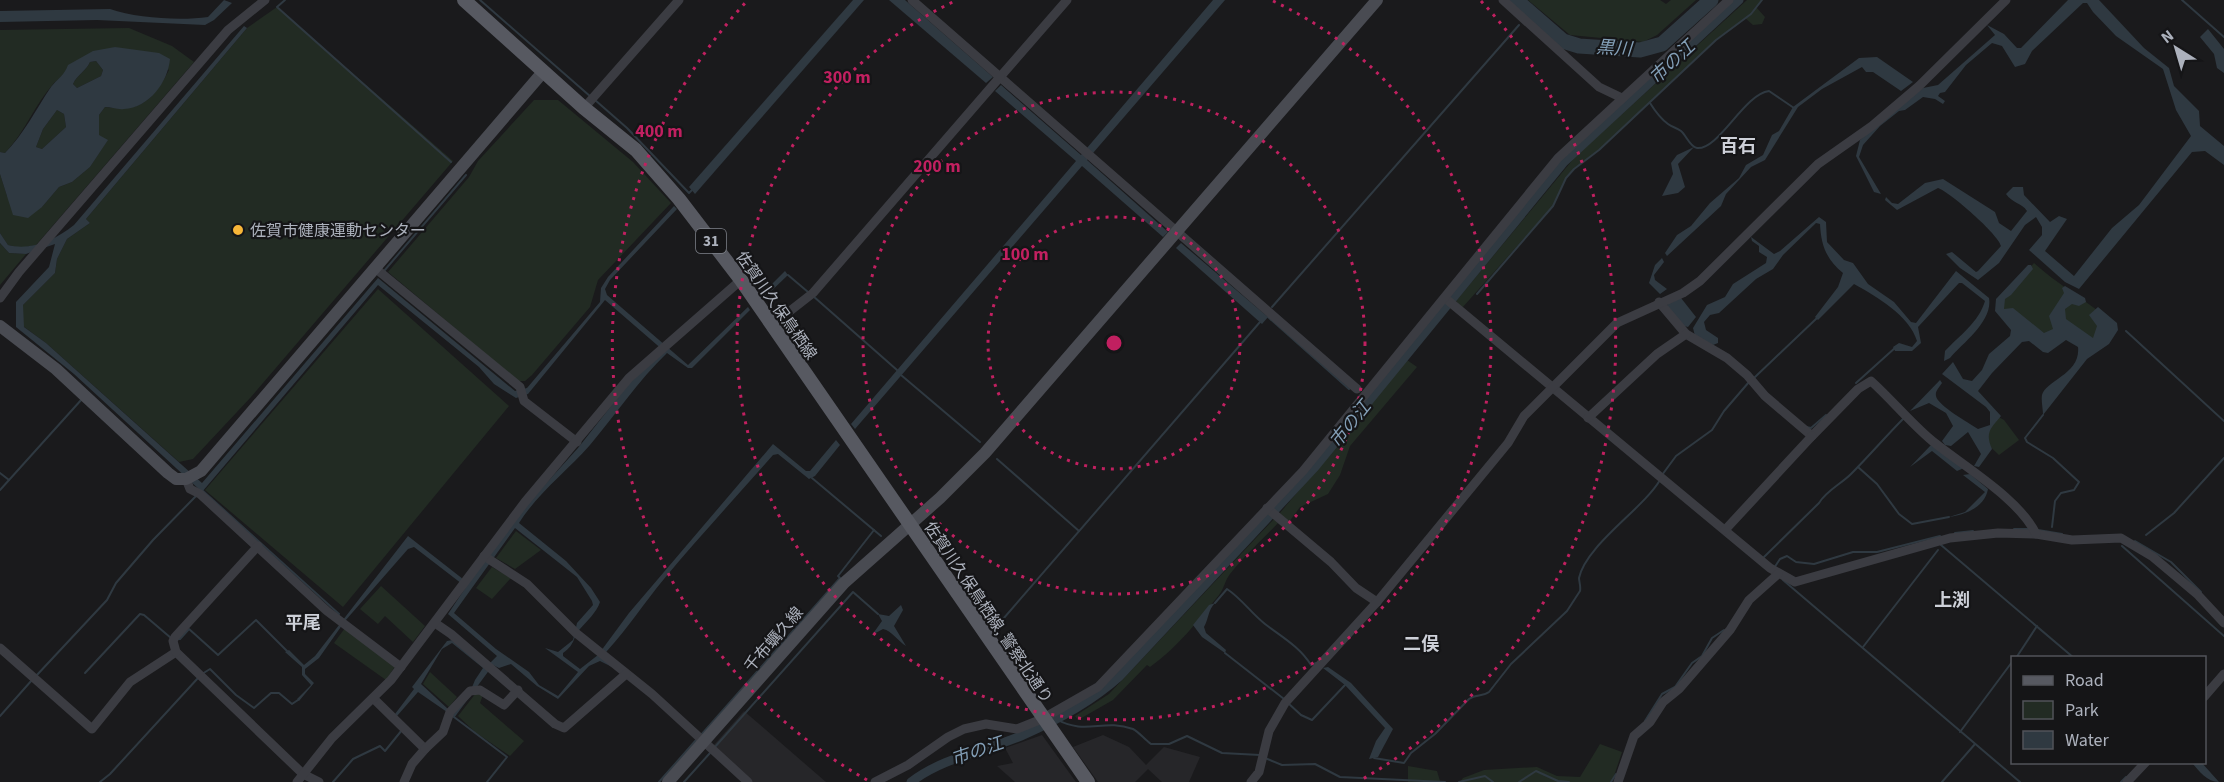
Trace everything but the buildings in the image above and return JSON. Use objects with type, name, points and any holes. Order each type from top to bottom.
[{"type":"main road","name":"佐賀川久保鳥栖線","points":[[464,0],[543,72],[590,101],[679,199],[741,280],[909,524]]},
{"type":"main road","name":"佐賀川久保鳥栖線, 警察北通り","points":[[909,524],[1045,724],[1088,782]]},
{"type":"street","points":[[0,298],[45,241],[228,30],[265,0]]},
{"type":"street","points":[[590,101],[679,0]]},
{"type":"street","points":[[912,0],[1357,389]]},
{"type":"street","points":[[772,325],[811,295],[1067,0]]},
{"type":"street","name":"千布蠣久線","points":[[668,782],[705,743],[844,583],[940,498],[985,453],[1377,0]]},
{"type":"street","points":[[1503,0],[1599,87],[1622,98]]},
{"type":"street","points":[[875,782],[908,765],[948,737],[964,729],[986,724],[1017,729],[1045,724],[1098,687],[1303,471],[1558,158],[1729,0]]},
{"type":"street","points":[[1255,781],[1269,731],[1287,700],[1377,602],[1508,442],[1524,416],[1617,323],[1683,293],[1720,264],[1818,164],[1872,126],[1919,86],[2006,0]]},
{"type":"street","points":[[0,326],[48,362],[168,473],[176,478],[186,479],[198,473],[379,272],[543,72]]},
{"type":"street","points":[[379,272],[576,442]]},
{"type":"street","points":[[300,778],[332,738],[374,699],[401,667],[484,556],[629,378],[741,280]]},
{"type":"street","points":[[1445,298],[1774,572],[1795,582],[1891,552],[1950,538],[2034,530],[2072,540],[2121,538],[2153,557],[2197,594],[2224,623]]},
{"type":"street","points":[[1659,302],[1686,334],[1727,358],[1812,436]]},
{"type":"street","points":[[1588,418],[1648,362],[1686,334]]},
{"type":"street","points":[[1725,530],[1852,395],[1871,381],[1929,438],[1975,472],[2029,519],[2034,530]]},
{"type":"street","points":[[186,479],[190,489],[199,493],[342,623],[401,667]]},
{"type":"street","points":[[1267,508],[1331,562],[1356,588],[1377,602]]},
{"type":"street","points":[[258,546],[174,639],[176,652],[300,778],[318,782]]},
{"type":"street","points":[[484,556],[527,584],[576,633],[652,694],[748,782]]},
{"type":"street","points":[[1618,782],[1634,736],[1650,722],[1663,702],[1678,689],[1730,630],[1749,600],[1774,572]]},
{"type":"street","points":[[435,623],[518,690],[555,724],[564,728],[626,674]]},
{"type":"street","points":[[0,648],[92,729],[130,682],[176,652]]},
{"type":"street","points":[[2206,696],[2224,674]]},
{"type":"street","points":[[404,782],[412,764],[443,732],[450,712],[473,690],[480,690],[504,705],[518,690]]},
{"type":"street","points":[[374,699],[425,748]]},
{"type":"street","points":[[2127,782],[2144,764]]},
{"type":"shaded area","points":[[744,711],[826,782],[752,782],[713,746]]},
{"type":"shaded area","points":[[1042,735],[1076,782],[1015,782],[997,766],[1013,763],[1005,748]]},
{"type":"shaded area","points":[[1103,735],[1129,747],[1146,765],[1164,747],[1200,757],[1189,782],[1162,782],[1148,769],[1135,782],[1098,782],[1073,747]]},
{"type":"green space","points":[[1528,0],[1660,0],[1666,4],[1671,0],[1696,0],[1657,35],[1643,42],[1570,35]]},
{"type":"green space","points":[[1747,0],[1762,0],[1756,7],[1765,17],[1762,24],[1753,25],[1745,18],[1716,40],[1599,150],[1574,169],[1566,178],[1553,206],[1462,308],[1456,301],[1575,157]]},
{"type":"green space","name":"佐賀市健康運動センター","points":[[277,7],[453,161],[251,397],[193,459],[179,462],[46,343],[23,326],[23,305],[55,273],[57,259],[67,239],[90,223],[86,219],[247,28]]},
{"type":"green space","points":[[129,28],[172,46],[194,62],[36,245],[21,248],[8,245],[0,233],[0,174],[7,196],[42,207],[59,187],[72,182],[90,167],[107,141],[99,136],[99,115],[105,107],[128,108],[144,102],[157,90],[169,70],[115,47],[60,77],[41,100],[12,145],[5,153],[0,152],[0,30]]},
{"type":"green space","points":[[96,61],[103,70],[101,76],[77,88],[73,84],[75,81],[90,62]]},
{"type":"green space","name":"佐賀市健康運動センター","points":[[534,100],[558,100],[633,162],[671,203],[598,280],[590,307],[532,375],[525,381],[518,381],[388,272],[469,177],[478,161]]},
{"type":"green space","points":[[57,110],[64,114],[66,127],[42,149],[36,147],[43,129]]},
{"type":"green space","points":[[0,243],[9,253],[26,254],[0,285]]},
{"type":"green space","points":[[2034,263],[2107,318],[2092,348],[2067,329],[2045,341],[2001,312],[1999,302]]},
{"type":"green space","name":"佐賀市健康運動センター","points":[[378,289],[509,406],[343,607],[205,490]]},
{"type":"green space","points":[[1407,360],[1417,367],[1350,446],[1340,475],[1328,494],[1300,507],[1289,522],[1280,513]]},
{"type":"green space","points":[[1997,416],[2004,420],[2019,440],[1999,455],[1981,438]]},
{"type":"green space","points":[[1274,519],[1278,523],[1235,567],[1219,595],[1179,642],[1150,667],[1147,665],[1113,700],[1078,720],[1075,716],[1109,694]]},
{"type":"green space","points":[[516,531],[541,550],[515,569],[496,558]]},
{"type":"green space","points":[[492,567],[511,578],[492,599],[476,588]]},
{"type":"green space","points":[[381,586],[425,626],[413,642],[385,616],[378,624],[360,609]]},
{"type":"green space","points":[[345,628],[396,665],[386,680],[334,643]]},
{"type":"green space","points":[[430,672],[457,697],[449,707],[423,684]]},
{"type":"green space","points":[[476,693],[483,695],[480,703],[524,741],[510,756],[475,732],[458,716]]},
{"type":"green space","points":[[1600,744],[1622,752],[1612,782],[1460,782],[1463,778],[1484,770],[1537,767],[1557,776],[1580,777]]},
{"type":"green space","points":[[1408,766],[1437,771],[1440,781],[1408,782]]},
{"type":"water","points":[[224,0],[232,3],[214,20],[205,25],[97,20],[0,22],[0,11],[110,9],[145,17],[172,19],[208,17]]},
{"type":"water","points":[[853,0],[864,0],[695,194],[689,187]]},
{"type":"water","points":[[889,0],[905,0],[993,77],[986,83]]},
{"type":"water","points":[[1213,0],[1225,0],[1087,160],[1168,232],[1163,237],[1082,166],[855,429],[851,424],[1076,161],[995,91],[1001,85],[1081,155]]},
{"type":"water","points":[[2068,0],[2099,0],[2144,48],[2169,68],[2174,86],[2199,111],[2200,126],[2224,146],[2224,165],[2205,151],[2192,152],[2079,289],[2065,282],[2029,250],[2042,235],[2042,227],[2036,217],[2025,225],[1999,263],[1978,280],[1960,268],[1946,254],[1952,252],[1976,272],[2001,246],[1973,214],[1938,188],[1897,210],[1885,200],[1886,197],[1892,203],[1898,204],[1925,183],[1943,179],[1995,212],[1999,223],[2011,231],[2027,211],[2006,194],[2013,187],[2023,187],[2024,195],[2050,222],[2059,216],[2067,219],[2045,251],[2074,276],[2112,228],[2139,205],[2191,136],[2176,110],[2163,69],[2116,36],[2087,3],[2083,3],[2032,51],[2025,64],[2015,67],[2002,46],[1992,43],[1966,65],[1945,92],[1940,93],[1938,96],[1945,101],[1943,104],[1935,99],[1923,97],[1905,110],[1899,111],[1880,126],[1863,145],[1859,157],[1881,194],[1874,192],[1856,156],[1860,140],[1923,88],[1938,85],[1995,35],[1987,25],[2004,34],[2017,48],[2021,48]]},
{"type":"water","points":[[244,26],[247,28],[86,219],[90,223],[67,239],[57,259],[55,273],[23,305],[24,327],[46,343],[202,483],[378,278],[515,391],[527,388],[600,302],[601,288],[608,277],[674,206],[677,209],[610,280],[605,289],[607,295],[688,365],[748,307],[750,310],[692,368],[688,368],[667,353],[637,386],[590,445],[544,492],[519,523],[566,561],[591,588],[600,602],[594,613],[563,653],[563,656],[580,669],[598,655],[629,613],[773,444],[806,471],[810,471],[836,440],[840,445],[815,476],[809,479],[778,454],[773,455],[677,563],[603,656],[612,667],[600,661],[589,666],[558,699],[537,686],[511,664],[499,668],[493,665],[454,718],[452,716],[468,697],[483,668],[452,643],[442,649],[421,684],[448,709],[447,712],[418,692],[397,716],[395,714],[414,689],[412,687],[447,641],[453,640],[486,667],[497,656],[448,614],[466,587],[414,547],[408,549],[345,621],[319,658],[305,669],[305,674],[314,683],[299,701],[297,699],[311,685],[302,675],[302,667],[285,652],[289,650],[304,665],[315,656],[408,536],[468,583],[522,510],[578,448],[630,382],[664,351],[605,300],[528,394],[516,398],[494,384],[479,367],[378,285],[202,492],[74,374],[16,327],[16,302],[49,267],[55,244],[26,254],[9,253],[0,243],[0,233],[8,245],[25,247],[51,240],[74,225]],"holes":[[[515,528],[577,577],[593,605],[577,623],[573,640],[558,652],[545,648],[578,672],[558,696],[539,685],[529,672],[496,649],[454,613]]]},
{"type":"water","points":[[2208,29],[2224,49],[2224,73],[2217,68],[2214,54],[2200,37]]},
{"type":"water","points":[[115,47],[159,53],[170,59],[161,85],[149,99],[133,108],[105,107],[99,115],[99,135],[108,140],[90,167],[72,182],[59,187],[42,207],[28,218],[13,215],[0,174],[0,152],[5,153],[18,138],[68,65],[93,51]],"holes":[[[96,61],[103,70],[101,76],[77,88],[73,84],[75,81],[90,62]],[[57,110],[64,114],[66,127],[42,149],[36,147],[43,129]]]},
{"type":"water","points":[[1877,57],[1913,82],[1901,91],[1873,72],[1866,72],[1862,67],[1822,89],[1798,107],[1765,160],[1751,167],[1726,194],[1721,206],[1667,256],[1665,253],[1677,235],[1691,226],[1710,203],[1739,178],[1746,165],[1763,155],[1772,135],[1779,131],[1793,107],[1859,58]]},
{"type":"water","points":[[1694,147],[1678,164],[1685,187],[1678,193],[1662,196],[1673,174],[1671,163],[1677,155]]},
{"type":"water","points":[[1819,217],[1826,222],[1827,242],[1844,260],[1853,263],[1868,284],[1894,302],[1911,322],[1916,323],[1956,271],[1989,298],[1987,315],[1970,338],[1944,361],[1945,351],[1978,316],[1985,301],[1962,283],[1959,283],[1918,327],[1921,343],[1912,351],[1895,351],[1893,347],[1899,343],[1912,347],[1917,341],[1907,323],[1891,308],[1854,284],[1818,320],[1815,317],[1838,287],[1843,273],[1829,257],[1823,245],[1820,224],[1816,223],[1783,255],[1773,269],[1756,279],[1719,313],[1710,315],[1704,322],[1706,330],[1718,338],[1718,343],[1713,345],[1695,336],[1693,328],[1707,305],[1725,297],[1733,284],[1766,263],[1767,257],[1759,252],[1759,246],[1752,241],[1751,237],[1774,254]]},
{"type":"water","points":[[1181,243],[1268,317],[1262,324],[1176,248]]},
{"type":"water","points":[[1662,258],[1664,262],[1654,275],[1655,280],[1667,289],[1660,294],[1649,283],[1655,265]]},
{"type":"water","points":[[2028,265],[2031,265],[2033,269],[2005,299],[2004,309],[2013,308],[2044,333],[2053,329],[2049,316],[2064,293],[2062,288],[2065,286],[2085,298],[2086,302],[2079,306],[2072,304],[2065,309],[2066,319],[2093,338],[2097,326],[2089,315],[2098,307],[2117,323],[2118,330],[2109,344],[2087,359],[2043,415],[2042,395],[2074,364],[2078,347],[2066,340],[2048,353],[2043,352],[2029,341],[2022,342],[1978,391],[2001,416],[1990,431],[1989,439],[1992,449],[1979,467],[1974,466],[1981,454],[1968,432],[1951,446],[1945,445],[1942,441],[1953,426],[1946,413],[1929,403],[1910,411],[1940,380],[1942,383],[1936,394],[1942,404],[1978,429],[1990,425],[1990,412],[1986,407],[1942,374],[1953,362],[1963,379],[1972,381],[1982,370],[1989,354],[2010,336],[2011,330],[1995,311],[1996,299]]},
{"type":"water","points":[[785,271],[788,275],[764,298],[762,294]]},
{"type":"water","points":[[1681,298],[1696,317],[1688,327],[1684,326],[1667,306],[1670,301]]},
{"type":"water","points":[[1931,445],[1964,468],[1957,471],[1932,451],[1910,467]]},
{"type":"water","points":[[1970,474],[1988,489],[1986,495],[1983,501],[1973,509],[1961,514],[1949,517],[1965,512],[1985,492],[1963,475]]},
{"type":"water","points":[[1215,603],[1204,627],[1206,633],[1226,650],[1225,653],[1202,637],[1193,625],[1209,605]]},
{"type":"water","points":[[901,605],[903,610],[894,626],[906,646],[883,629],[872,635],[882,621],[878,614],[889,616]]},
{"type":"water","points":[[1328,667],[1351,683],[1393,729],[1378,757],[1369,759],[1376,741],[1385,728],[1345,685],[1323,668]]},
{"type":"water","points":[[2193,764],[2203,764],[2219,782],[2215,782],[2200,773]]},
{"type":"waterway","points":[[285,0],[277,7],[451,162]]},
{"type":"waterway","points":[[480,0],[591,97]]},
{"type":"waterway","name":"黒川","points":[[1516,0],[1563,41],[1579,46],[1640,50],[1662,44],[1711,0]]},
{"type":"waterway","name":"市の江","points":[[911,782],[950,761],[1007,742],[1047,724],[1085,703],[1119,677],[1315,467],[1564,162],[1739,0]]},
{"type":"waterway","points":[[1477,294],[1553,206],[1566,178],[1574,169],[1599,150],[1716,40],[1751,14],[1762,0]]},
{"type":"waterway","points":[[2182,0],[2224,37]]},
{"type":"waterway","points":[[1272,307],[1519,25]]},
{"type":"waterway","points":[[1650,103],[1663,120],[1681,131],[1697,148],[1714,140],[1750,101],[1760,94],[1769,91],[1794,108]]},
{"type":"waterway","points":[[595,100],[627,128],[689,193],[692,190]]},
{"type":"waterway","points":[[384,271],[466,175]]},
{"type":"waterway","points":[[788,275],[808,292]]},
{"type":"waterway","points":[[813,296],[897,370]]},
{"type":"waterway","points":[[1268,317],[1349,389]]},
{"type":"waterway","points":[[1754,378],[1817,318]]},
{"type":"waterway","points":[[997,626],[1260,322]]},
{"type":"waterway","points":[[2126,331],[2224,421]]},
{"type":"waterway","points":[[1856,383],[1896,347]]},
{"type":"waterway","points":[[901,375],[980,442]]},
{"type":"waterway","points":[[1662,475],[1676,456],[1712,430],[1724,411],[1749,382]]},
{"type":"waterway","points":[[0,490],[82,399]]},
{"type":"waterway","points":[[1806,427],[1811,428],[1826,415]]},
{"type":"waterway","points":[[2043,415],[2025,438],[2027,442],[2053,458],[2079,482],[2074,490],[2061,493],[2055,501],[2052,527]]},
{"type":"waterway","points":[[1764,557],[1826,495],[1851,474],[1904,418]]},
{"type":"waterway","points":[[2146,535],[2174,513],[2224,458]]},
{"type":"waterway","points":[[997,459],[1079,531]]},
{"type":"waterway","points":[[1858,467],[1877,484],[1899,514],[1912,524],[1949,517]]},
{"type":"waterway","points":[[0,473],[9,480]]},
{"type":"waterway","points":[[812,478],[881,536]]},
{"type":"waterway","points":[[1374,758],[1404,763],[1411,753],[1435,734],[1469,699],[1489,692],[1511,664],[1567,611],[1580,591],[1579,578],[1592,553],[1660,480]]},
{"type":"waterway","points":[[203,491],[339,614]]},
{"type":"waterway","points":[[36,676],[107,600],[116,583],[153,540],[197,495]]},
{"type":"waterway","points":[[2014,529],[2030,529]]},
{"type":"waterway","points":[[701,735],[840,578],[838,576],[874,530]]},
{"type":"waterway","points":[[2038,530],[2062,534]]},
{"type":"waterway","points":[[1955,533],[1973,531]]},
{"type":"waterway","points":[[1774,568],[1780,559],[1787,556],[1796,562],[1814,564],[1853,552],[1877,552],[1940,536]]},
{"type":"waterway","points":[[2135,541],[2171,562],[2201,592]]},
{"type":"waterway","points":[[1941,545],[2072,656]]},
{"type":"waterway","points":[[2122,546],[2224,636]]},
{"type":"waterway","points":[[1863,647],[1938,550]]},
{"type":"waterway","points":[[1783,580],[2020,782]]},
{"type":"waterway","points":[[1215,603],[1227,589],[1260,620],[1296,648],[1311,665],[1316,663]]},
{"type":"waterway","points":[[714,748],[853,592],[878,614]]},
{"type":"waterway","points":[[85,673],[140,614],[171,638]]},
{"type":"waterway","points":[[176,639],[180,639],[189,629],[218,655],[256,620],[287,651]]},
{"type":"waterway","points":[[2017,656],[2037,626]]},
{"type":"waterway","points":[[1645,721],[1662,694],[1675,687],[1692,663],[1702,656],[1712,638],[1724,630]]},
{"type":"waterway","points":[[1225,653],[1284,699]]},
{"type":"waterway","points":[[1960,732],[2011,663]]},
{"type":"waterway","points":[[202,674],[210,669],[236,695],[254,708],[271,693],[279,693],[292,704],[298,700]]},
{"type":"waterway","points":[[100,782],[198,678]]},
{"type":"waterway","points":[[0,716],[32,680]]},
{"type":"waterway","points":[[1288,703],[1301,715],[1312,720],[1345,685]]},
{"type":"waterway","points":[[454,717],[507,757],[487,782]]},
{"type":"waterway","points":[[1056,719],[1076,726],[1122,726],[1135,730],[1151,744],[1169,744],[1187,736],[1222,753],[1260,755]]},
{"type":"waterway","points":[[333,782],[353,759],[380,746],[385,751],[402,730]]},
{"type":"waterway","points":[[659,782],[697,739]]},
{"type":"waterway","points":[[1942,782],[1975,744]]},
{"type":"waterway","points":[[684,782],[710,753]]},
{"type":"waterway","points":[[1265,758],[1282,765],[1315,764],[1340,777],[1445,782]]},
{"type":"waterway","points":[[1519,782],[1536,771],[1558,781],[1569,782]]},
{"type":"waterway","points":[[1611,782],[1616,774]]},
{"type":"waterway","points":[[1459,782],[1485,776],[1493,782]]},
{"type":"waterway","points":[[2121,782],[2126,777]]},
{"type":"place","name":"佐賀市健康運動センター","points":[[238,230]]},
{"type":"district","name":"百石","points":[[1738,146]]},
{"type":"district","name":"上渕","points":[[1952,600]]},
{"type":"district","name":"平尾","points":[[303,623]]},
{"type":"district","name":"二俣","points":[[1421,644]]}]
